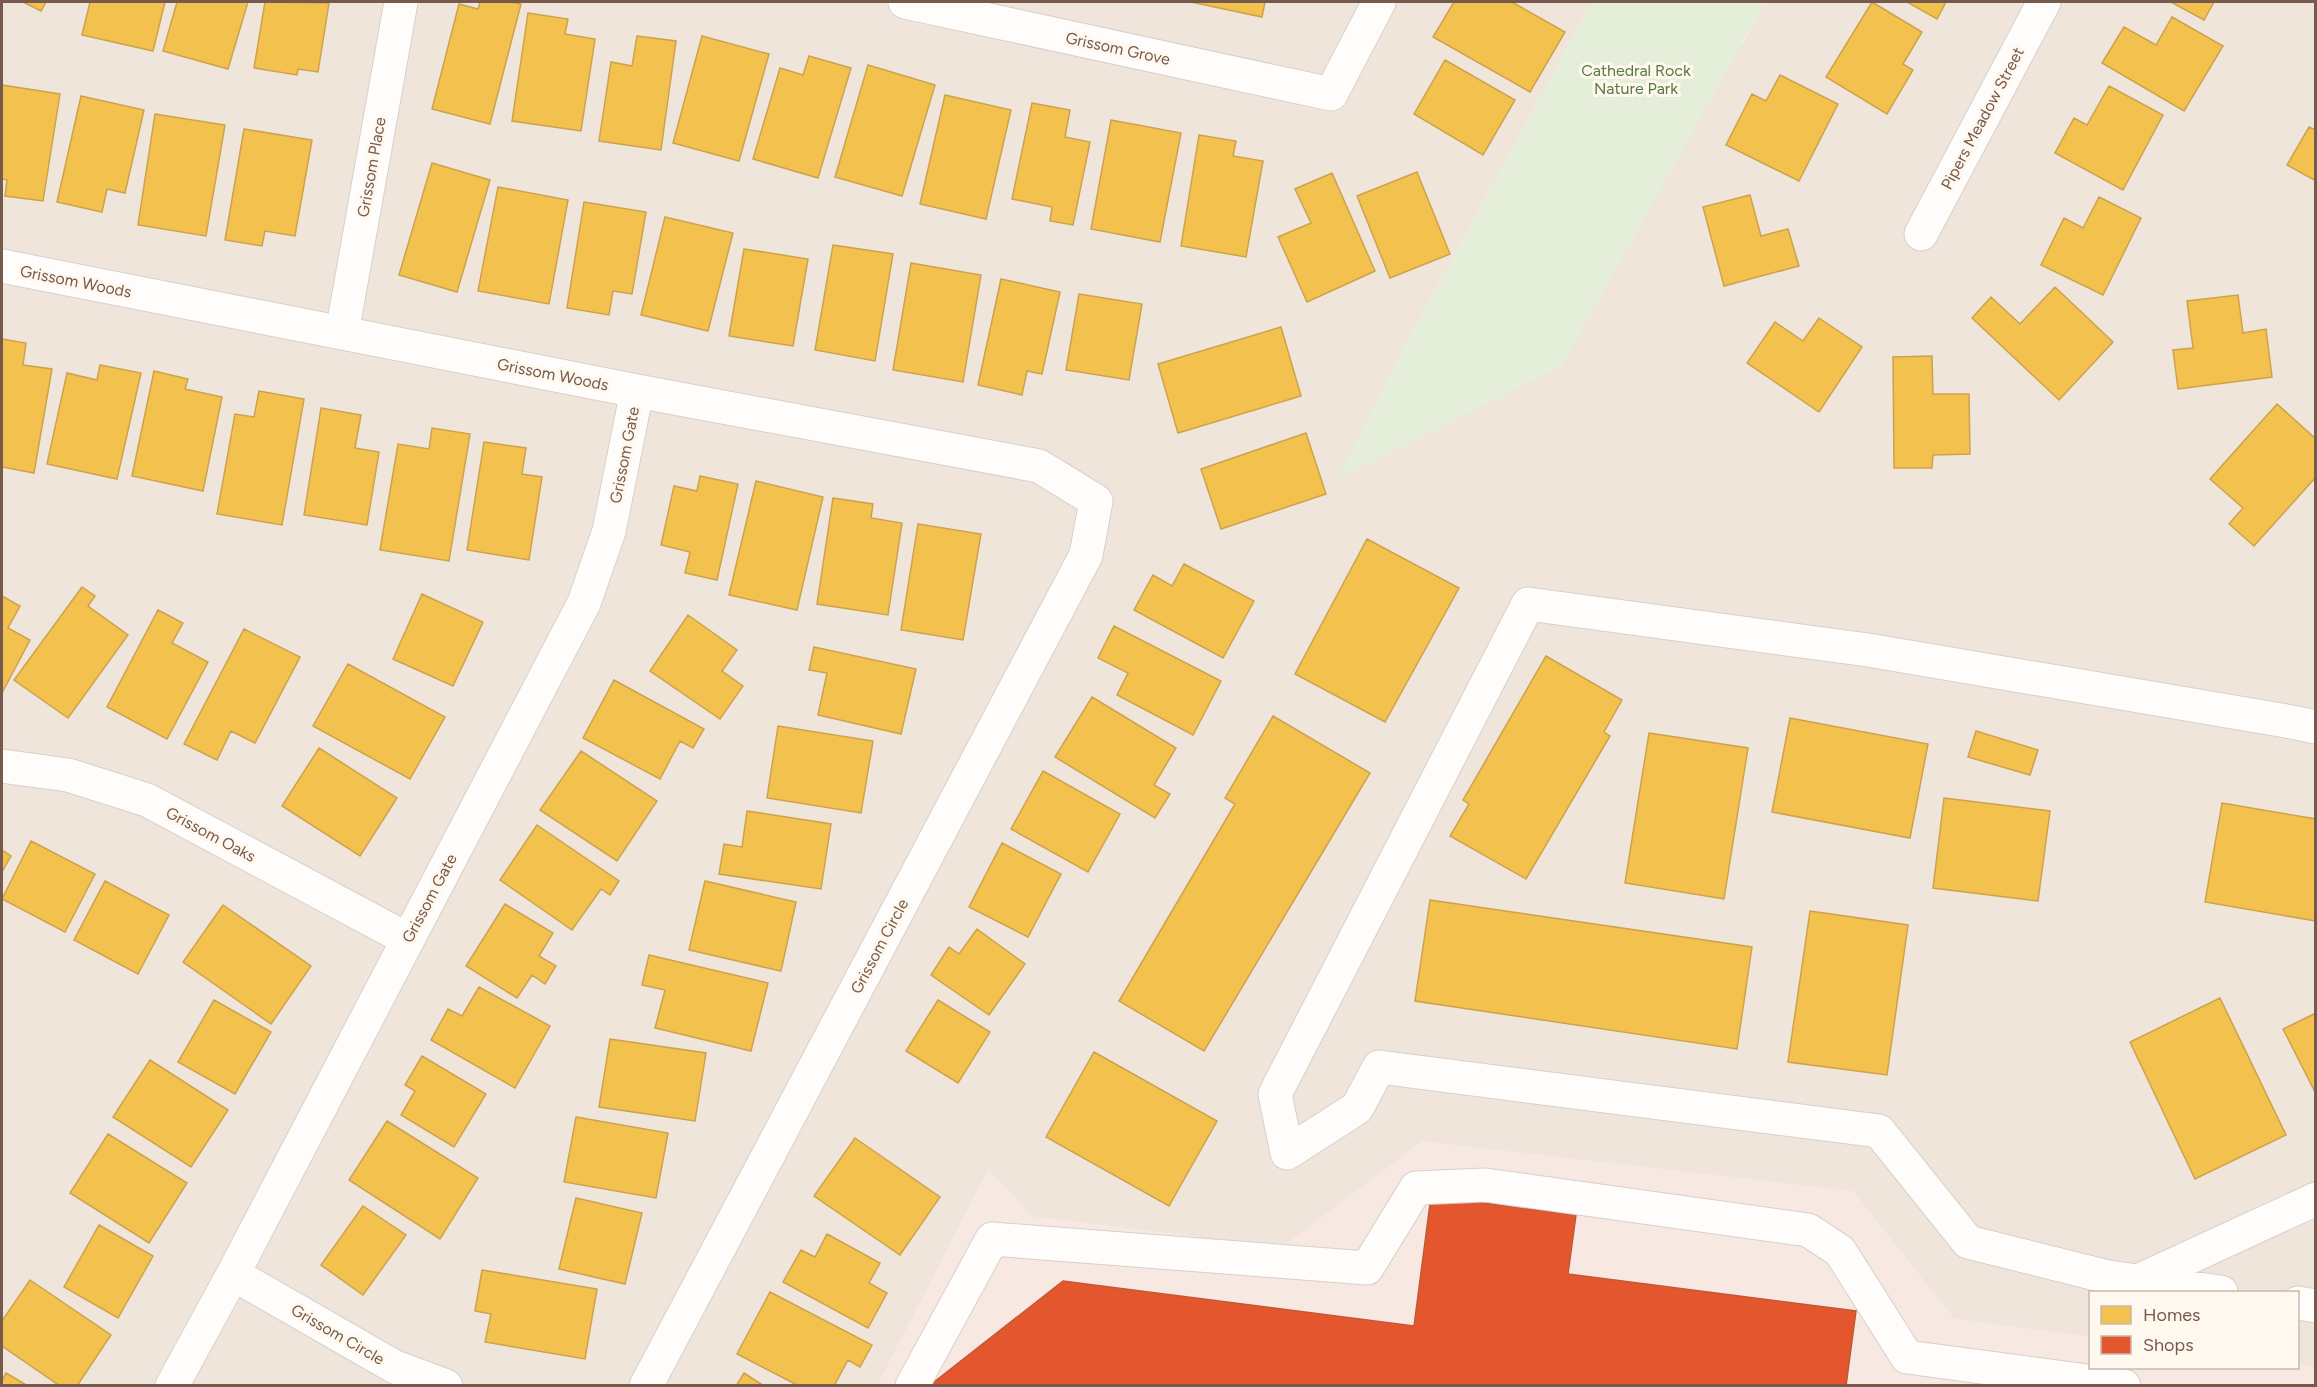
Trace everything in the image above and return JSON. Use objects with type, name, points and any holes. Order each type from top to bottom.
[{"type":"street","name":"Grissom Place","points":[[342,333],[401,2]]},
{"type":"street","name":"Grissom Grove","points":[[907,2],[1331,94],[1379,2]]},
{"type":"street","name":"Pipers Meadow Street","points":[[1921,234],[2044,2]]},
{"type":"street","name":"Grissom Woods","points":[[2,266],[637,391],[1039,466],[1096,501]]},
{"type":"street","name":"Grissom Gate","points":[[172,1386],[233,1274],[584,603],[609,531],[637,391]]},
{"type":"street","name":"Grissom Circle","points":[[646,1386],[1086,555],[1096,501]]},
{"type":"street","points":[[2207,1291],[2108,1277],[1968,1242],[1879,1131],[1379,1067],[1358,1108],[1287,1153],[1275,1094],[1528,604],[1869,650],[2316,728]]},
{"type":"street","name":"Grissom Oaks","points":[[2,766],[68,775],[147,800],[407,939]]},
{"type":"street","points":[[912,1386],[992,1239],[1367,1268],[1416,1188],[1485,1185],[1808,1230],[1840,1251],[1907,1357],[2124,1386]]},
{"type":"street","points":[[2138,1281],[2316,1198]]},
{"type":"street","name":"Grissom Circle","points":[[233,1274],[395,1367],[446,1386]]},
{"type":"street","points":[[2299,1303],[2316,1306]]},
{"type":"shaded area","points":[[2,2],[1592,2],[1406,344],[1338,480],[1744,42],[1765,2],[2315,2],[2315,1367],[2299,1364],[2299,1291],[2089,1291],[2089,1337],[1954,1319],[1853,1191],[1282,1247],[1033,1217],[988,1170],[878,1385],[2,1386]]},
{"type":"shaded area","points":[[1422,1141],[1853,1191],[1954,1319],[2089,1337],[2089,1369],[2299,1369],[2299,1364],[2316,1367],[2315,1386],[878,1386],[988,1169],[1033,1217],[1282,1247]]},
{"type":"green space","name":"Cathedral Rock Nature Park","points":[[1592,2],[1765,2],[1562,366],[1337,480],[1406,344]]},
{"type":"building: Homes","points":[[23,2],[46,2],[41,11]]},
{"type":"building: Homes","points":[[90,2],[165,2],[153,51],[82,35]]},
{"type":"building: Homes","points":[[177,2],[248,2],[228,69],[163,51]]},
{"type":"building: Homes","points":[[265,2],[329,3],[318,72],[298,69],[297,75],[254,68]]},
{"type":"building: Homes","points":[[480,2],[521,4],[490,124],[432,109],[459,4],[478,9]]},
{"type":"building: Homes","points":[[1191,2],[1265,2],[1262,17]]},
{"type":"building: Homes","points":[[1454,2],[1512,2],[1565,32],[1530,92],[1433,37]]},
{"type":"building: Homes","points":[[1872,2],[1922,32],[1903,64],[1913,70],[1887,114],[1826,77]]},
{"type":"building: Homes","points":[[1907,2],[1946,2],[1937,19]]},
{"type":"building: Homes","points":[[2171,2],[2214,2],[2204,20]]},
{"type":"building: Homes","points":[[528,13],[568,19],[565,34],[595,39],[581,131],[512,121]]},
{"type":"building: Homes","points":[[2172,17],[2223,46],[2184,111],[2102,63],[2124,27],[2156,45]]},
{"type":"building: Homes","points":[[637,36],[676,41],[661,150],[599,141],[611,62],[632,66]]},
{"type":"building: Homes","points":[[702,36],[769,54],[739,161],[673,143]]},
{"type":"building: Homes","points":[[809,56],[851,68],[818,178],[753,159],[780,68],[803,75]]},
{"type":"building: Homes","points":[[1445,60],[1515,100],[1483,155],[1414,114]]},
{"type":"building: Homes","points":[[868,65],[935,85],[902,196],[835,177]]},
{"type":"building: Homes","points":[[1780,75],[1838,104],[1799,181],[1726,145],[1752,94],[1766,101]]},
{"type":"building: Homes","points":[[2,85],[60,94],[43,201],[5,196],[7,180],[2,179]]},
{"type":"building: Homes","points":[[2109,86],[2163,115],[2123,190],[2055,153],[2074,118],[2087,125]]},
{"type":"building: Homes","points":[[945,95],[1011,110],[986,219],[920,204]]},
{"type":"building: Homes","points":[[81,96],[144,110],[125,193],[107,189],[102,212],[57,202]]},
{"type":"building: Homes","points":[[1032,103],[1070,110],[1065,137],[1090,142],[1073,225],[1050,221],[1052,207],[1012,199]]},
{"type":"building: Homes","points":[[155,114],[225,125],[206,236],[138,225]]},
{"type":"building: Homes","points":[[1111,120],[1181,133],[1160,242],[1091,229]]},
{"type":"building: Homes","points":[[2309,127],[2316,130],[2316,181],[2287,165]]},
{"type":"building: Homes","points":[[244,129],[312,140],[295,236],[265,231],[262,246],[225,240]]},
{"type":"building: Homes","points":[[1199,135],[1236,141],[1233,156],[1263,161],[1246,257],[1181,246]]},
{"type":"building: Homes","points":[[432,163],[490,180],[457,292],[399,275]]},
{"type":"building: Homes","points":[[1417,172],[1450,254],[1390,278],[1357,196]]},
{"type":"building: Homes","points":[[1332,173],[1375,271],[1307,302],[1278,237],[1311,223],[1295,189]]},
{"type":"building: Homes","points":[[498,187],[568,200],[549,304],[478,291]]},
{"type":"building: Homes","points":[[1750,195],[1761,236],[1788,229],[1799,266],[1724,286],[1703,207]]},
{"type":"building: Homes","points":[[2099,197],[2141,218],[2103,295],[2041,265],[2064,218],[2083,228]]},
{"type":"building: Homes","points":[[584,202],[646,212],[632,294],[613,291],[609,315],[567,308]]},
{"type":"building: Homes","points":[[665,217],[733,233],[708,331],[641,315]]},
{"type":"building: Homes","points":[[833,245],[893,254],[875,361],[815,350]]},
{"type":"building: Homes","points":[[744,249],[808,259],[793,346],[729,336]]},
{"type":"building: Homes","points":[[911,263],[981,275],[963,382],[893,370]]},
{"type":"building: Homes","points":[[1001,279],[1060,292],[1042,374],[1027,371],[1022,395],[978,385]]},
{"type":"building: Homes","points":[[2055,287],[2113,342],[2059,400],[1972,318],[1991,297],[2020,324]]},
{"type":"building: Homes","points":[[1079,294],[1142,304],[1129,380],[1066,370]]},
{"type":"building: Homes","points":[[2238,295],[2243,333],[2266,329],[2272,377],[2178,389],[2173,350],[2193,348],[2187,301]]},
{"type":"building: Homes","points":[[1819,318],[1862,347],[1819,412],[1747,363],[1775,322],[1803,341]]},
{"type":"building: Homes","points":[[1281,327],[1301,396],[1178,433],[1158,364]]},
{"type":"building: Homes","points":[[2,339],[26,343],[23,365],[52,369],[34,473],[2,467]]},
{"type":"building: Homes","points":[[1932,356],[1933,394],[1969,394],[1970,454],[1933,455],[1932,468],[1894,468],[1893,357]]},
{"type":"building: Homes","points":[[100,365],[141,373],[117,479],[47,464],[67,373],[97,380]]},
{"type":"building: Homes","points":[[154,371],[188,379],[185,389],[222,397],[203,491],[132,476]]},
{"type":"building: Homes","points":[[259,391],[304,399],[282,525],[217,514],[235,414],[254,417]]},
{"type":"building: Homes","points":[[2277,404],[2316,439],[2316,477],[2254,546],[2229,524],[2243,508],[2210,479]]},
{"type":"building: Homes","points":[[321,408],[361,415],[355,448],[379,452],[367,525],[304,515]]},
{"type":"building: Homes","points":[[432,428],[470,434],[449,561],[380,550],[398,444],[429,449]]},
{"type":"building: Homes","points":[[1306,433],[1326,494],[1221,529],[1201,469]]},
{"type":"building: Homes","points":[[484,442],[526,448],[522,474],[542,477],[529,560],[467,550]]},
{"type":"building: Homes","points":[[700,476],[738,484],[717,580],[685,573],[690,552],[661,545],[674,486],[697,491]]},
{"type":"building: Homes","points":[[756,481],[823,497],[797,610],[729,595]]},
{"type":"building: Homes","points":[[833,498],[873,504],[871,518],[902,523],[888,615],[817,604]]},
{"type":"building: Homes","points":[[918,524],[981,534],[963,640],[901,630]]},
{"type":"building: Homes","points":[[1367,539],[1459,588],[1385,722],[1295,674]]},
{"type":"building: Homes","points":[[1184,564],[1254,601],[1223,658],[1134,610],[1153,575],[1172,586]]},
{"type":"building: Homes","points":[[82,587],[95,596],[88,606],[128,635],[68,718],[14,680]]},
{"type":"building: Homes","points":[[422,594],[483,622],[453,686],[393,659]]},
{"type":"building: Homes","points":[[2,596],[20,606],[8,628],[30,640],[2,693]]},
{"type":"building: Homes","points":[[158,610],[183,623],[172,643],[208,662],[167,739],[107,707]]},
{"type":"building: Homes","points":[[688,615],[737,650],[722,671],[743,686],[720,719],[650,671]]},
{"type":"building: Homes","points":[[1114,626],[1221,681],[1193,735],[1117,695],[1128,673],[1098,658]]},
{"type":"building: Homes","points":[[244,629],[300,657],[255,743],[231,731],[217,760],[184,744]]},
{"type":"building: Homes","points":[[814,647],[916,669],[901,734],[818,715],[827,673],[809,670]]},
{"type":"building: Homes","points":[[1546,656],[1622,700],[1604,732],[1610,736],[1526,879],[1450,836],[1469,804],[1463,800]]},
{"type":"building: Homes","points":[[348,664],[445,717],[410,779],[313,726]]},
{"type":"building: Homes","points":[[614,680],[704,729],[693,748],[680,741],[660,779],[583,738]]},
{"type":"building: Homes","points":[[1092,697],[1176,748],[1154,785],[1170,794],[1155,818],[1055,757]]},
{"type":"building: Homes","points":[[1273,716],[1370,773],[1204,1051],[1119,1001],[1235,804],[1225,798]]},
{"type":"building: Homes","points":[[1790,718],[1928,744],[1910,838],[1772,812]]},
{"type":"building: Homes","points":[[778,726],[873,741],[861,813],[767,798]]},
{"type":"building: Homes","points":[[1976,731],[2038,750],[2030,775],[1968,757]]},
{"type":"building: Homes","points":[[1649,733],[1748,748],[1724,899],[1625,883]]},
{"type":"building: Homes","points":[[319,748],[397,798],[360,856],[282,806]]},
{"type":"building: Homes","points":[[581,751],[657,801],[617,861],[540,810]]},
{"type":"building: Homes","points":[[1043,771],[1120,814],[1088,872],[1011,829]]},
{"type":"building: Homes","points":[[1944,798],[2050,811],[2038,901],[1933,888]]},
{"type":"building: Homes","points":[[2222,803],[2316,819],[2316,921],[2205,902]]},
{"type":"building: Homes","points":[[747,811],[831,824],[821,889],[719,874],[724,844],[742,847]]},
{"type":"building: Homes","points":[[537,825],[619,881],[610,895],[601,889],[572,930],[500,880]]},
{"type":"building: Homes","points":[[31,841],[95,874],[65,932],[2,899]]},
{"type":"building: Homes","points":[[1002,843],[1061,874],[1028,937],[969,907]]},
{"type":"building: Homes","points":[[2,850],[11,856],[2,872]]},
{"type":"building: Homes","points":[[105,881],[169,915],[138,974],[74,940]]},
{"type":"building: Homes","points":[[705,881],[796,902],[781,971],[689,950]]},
{"type":"building: Homes","points":[[1430,900],[1752,947],[1737,1049],[1415,1001]]},
{"type":"building: Homes","points":[[505,904],[553,933],[539,956],[556,966],[545,984],[532,975],[517,998],[466,966]]},
{"type":"building: Homes","points":[[223,905],[311,966],[271,1024],[183,962]]},
{"type":"building: Homes","points":[[1810,911],[1908,925],[1887,1075],[1788,1062]]},
{"type":"building: Homes","points":[[977,929],[1025,964],[989,1015],[931,975],[949,947],[959,954]]},
{"type":"building: Homes","points":[[649,955],[768,983],[751,1051],[655,1028],[665,990],[642,985]]},
{"type":"building: Homes","points":[[479,987],[550,1026],[515,1088],[431,1040],[448,1009],[462,1016]]},
{"type":"building: Homes","points":[[2220,998],[2286,1135],[2195,1179],[2130,1042]]},
{"type":"building: Homes","points":[[214,1000],[271,1032],[235,1094],[178,1062]]},
{"type":"building: Homes","points":[[938,1000],[990,1032],[958,1083],[906,1051]]},
{"type":"building: Homes","points":[[2316,1013],[2316,1094],[2283,1029]]},
{"type":"building: Homes","points":[[610,1039],[706,1053],[695,1121],[599,1107]]},
{"type":"building: Homes","points":[[1094,1052],[1217,1121],[1169,1206],[1046,1137]]},
{"type":"building: Homes","points":[[422,1056],[486,1094],[454,1147],[401,1115],[415,1091],[405,1085]]},
{"type":"building: Homes","points":[[150,1060],[228,1110],[191,1167],[113,1117]]},
{"type":"building: Homes","points":[[576,1117],[668,1133],[656,1198],[564,1182]]},
{"type":"building: Homes","points":[[387,1121],[478,1178],[440,1239],[349,1180]]},
{"type":"building: Homes","points":[[108,1134],[187,1183],[149,1243],[70,1193]]},
{"type":"building: Homes","points":[[855,1138],[940,1197],[900,1255],[814,1196]]},
{"type":"building: Homes","points":[[576,1198],[642,1213],[625,1284],[559,1269]]},
{"type":"building: Homes","points":[[363,1206],[406,1235],[363,1295],[321,1265]]},
{"type":"building: Homes","points":[[99,1225],[153,1256],[118,1318],[64,1287]]},
{"type":"building: Homes","points":[[827,1234],[880,1263],[869,1283],[887,1293],[868,1328],[783,1282],[801,1250],[815,1257]]},
{"type":"building: Homes","points":[[482,1270],[597,1289],[585,1359],[485,1342],[491,1314],[475,1311]]},
{"type":"building: Homes","points":[[30,1280],[111,1335],[77,1386],[60,1386],[2,1346],[2,1321]]},
{"type":"building: Homes","points":[[770,1292],[872,1345],[860,1367],[848,1360],[834,1386],[799,1386],[737,1354]]},
{"type":"building: Homes","points":[[6,1373],[28,1386],[2,1386]]},
{"type":"building: Homes","points":[[744,1373],[764,1386],[736,1386]]},
{"type":"building: Shops","points":[[1431,1196],[1576,1215],[1568,1274],[1856,1311],[1846,1386],[929,1386],[1063,1281],[1414,1326]]}]
